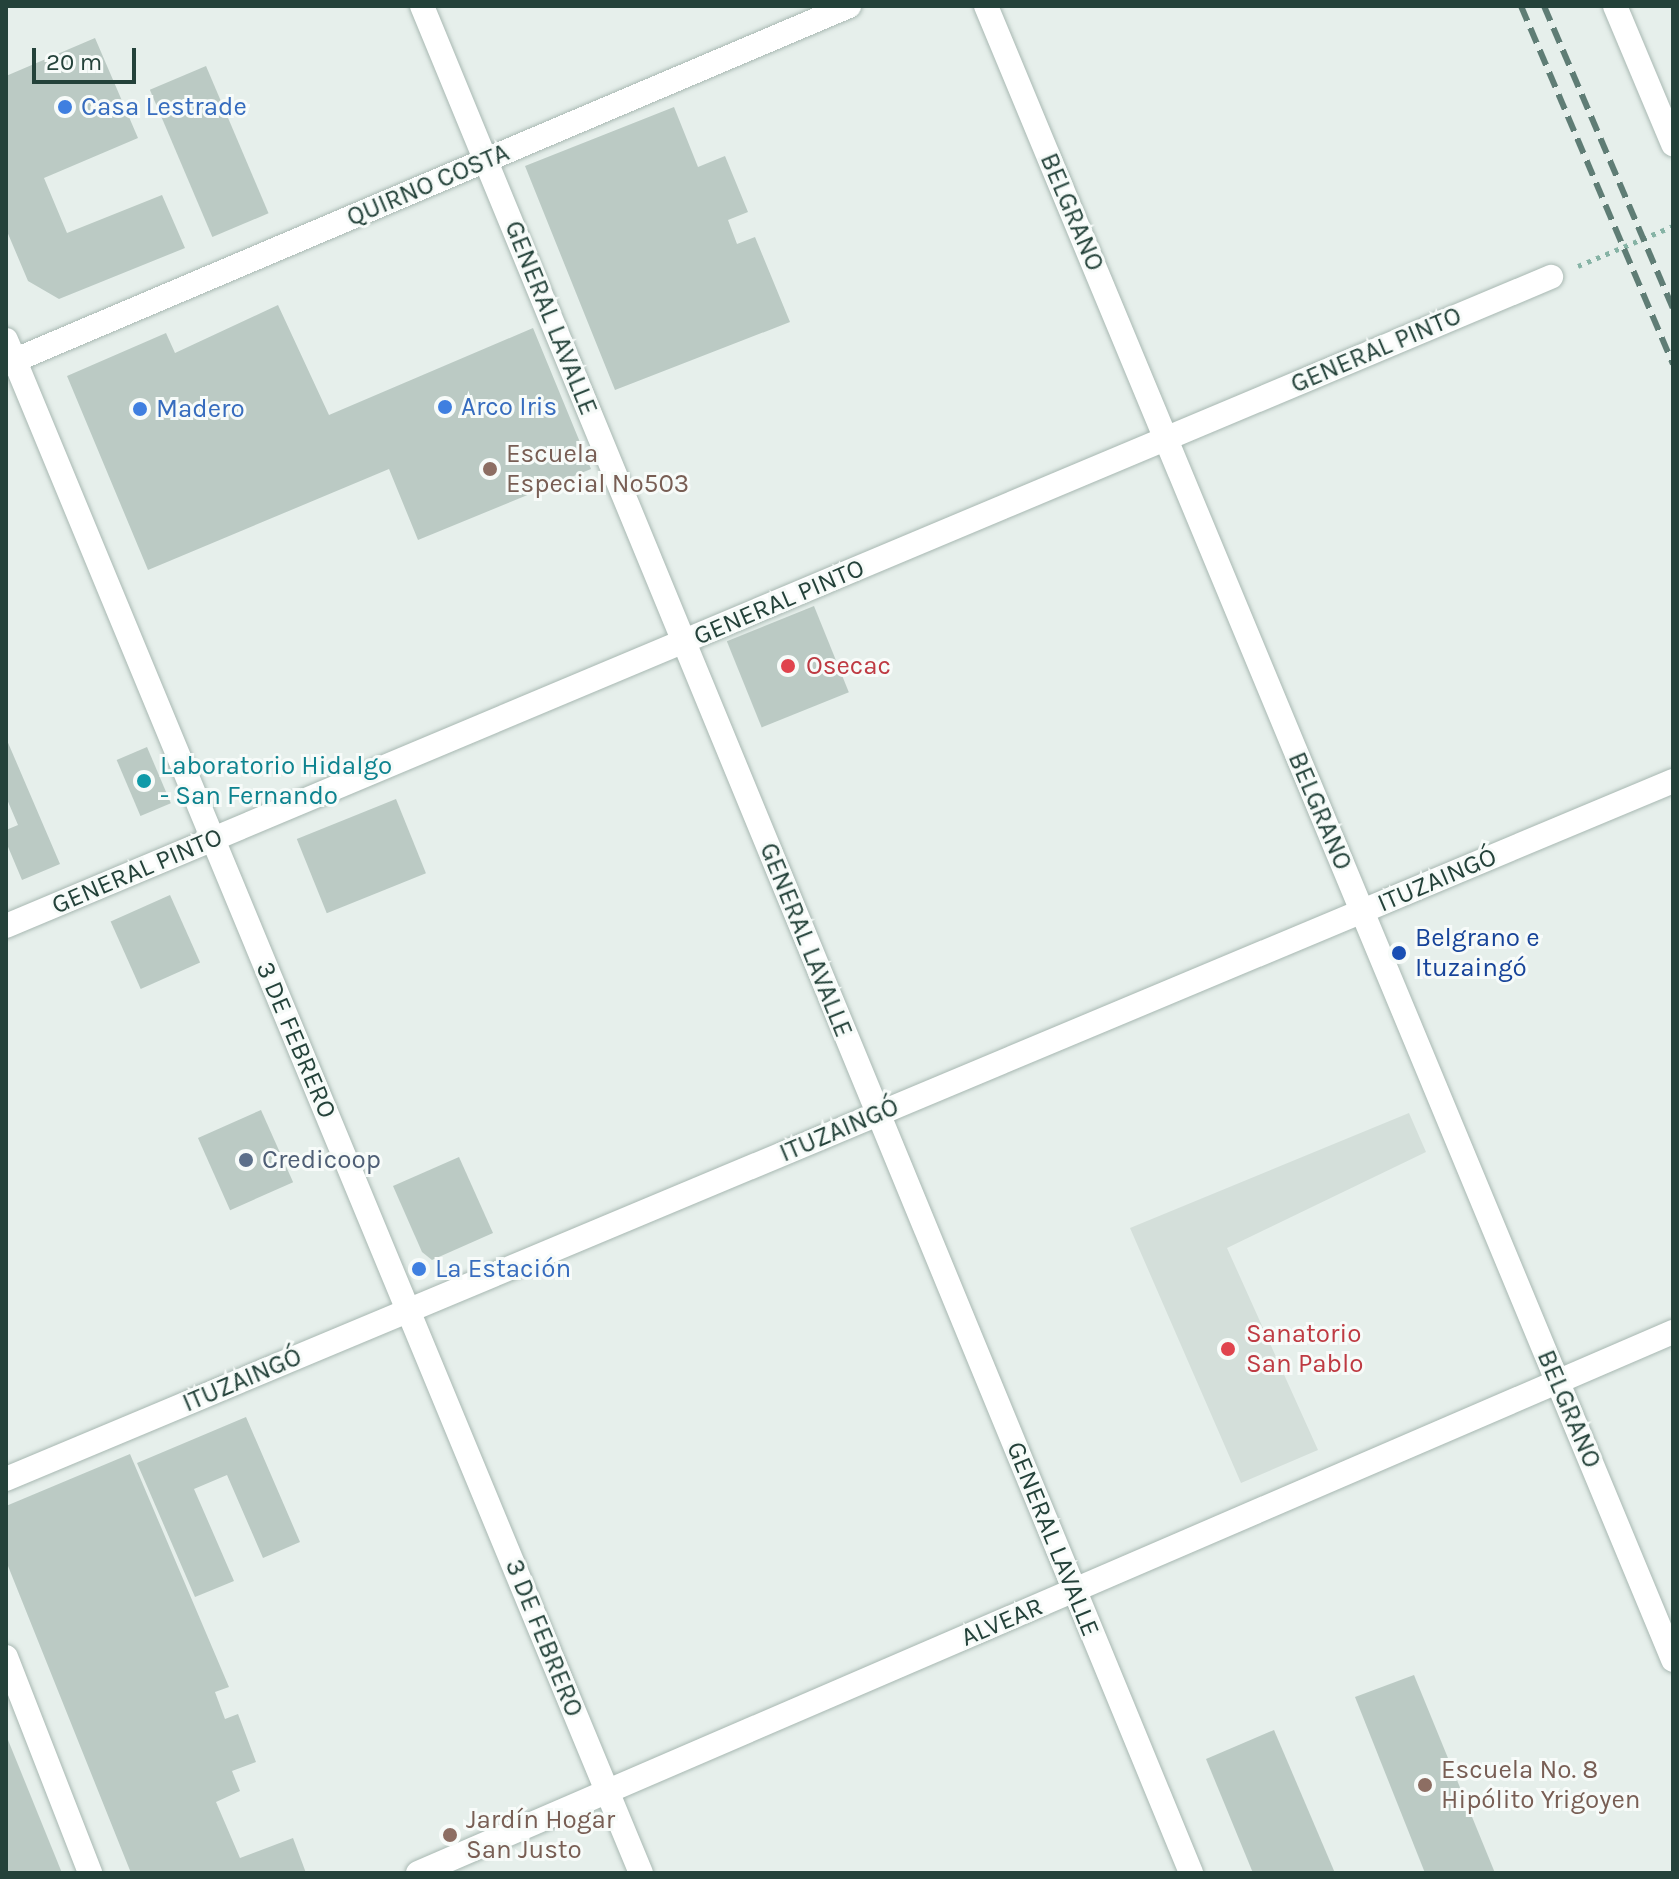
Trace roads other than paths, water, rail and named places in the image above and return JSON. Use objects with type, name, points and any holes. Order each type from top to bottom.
[{"type":"street","name":"GENERAL LAVALLE","points":[[422,6],[1191,1873]]},
{"type":"street","name":"QUIRNO COSTA","points":[[9,355],[486,160],[849,6]]},
{"type":"street","name":"BELGRANO","points":[[986,6],[1673,1660]]},
{"type":"street","points":[[1615,6],[1673,144]]},
{"type":"street","name":"GENERAL PINTO","points":[[6,926],[1551,277]]},
{"type":"street","name":"3 DE FEBRERO","points":[[9,355],[641,1873]]},
{"type":"street","name":"ITUZAINGÓ","points":[[6,1479],[1673,781]]},
{"type":"street","name":"ALVEAR","points":[[418,1873],[1673,1332]]},
{"type":"street","points":[[6,1657],[90,1873]]},
{"type":"railway","points":[[1521,6],[1673,364]]},
{"type":"railway","points":[[1544,6],[1673,308]]},
{"type":"place","name":"Casa Lestrade","points":[[65,107]]},
{"type":"place","name":"Arco Iris","points":[[445,407]]},
{"type":"place","name":"Madero","points":[[140,409]]},
{"type":"place","name":"Escuela Especial Nº503","points":[[490,469]]},
{"type":"place","name":"Osecac","points":[[788,666]]},
{"type":"place","name":"Laboratorio Hidalgo - San Fernando","points":[[144,781]]},
{"type":"place","name":"Belgrano e Ituzaingó","points":[[1399,953]]},
{"type":"place","name":"Credicoop","points":[[246,1160]]},
{"type":"place","name":"La Estación","points":[[419,1269]]},
{"type":"place","name":"Sanatorio San Pablo","points":[[1228,1349]]},
{"type":"place","name":"Escuela No. 8 Hipólito Yrigoyen","points":[[1425,1785]]},
{"type":"place","name":"Jardín Hogar San Justo","points":[[450,1835]]}]
